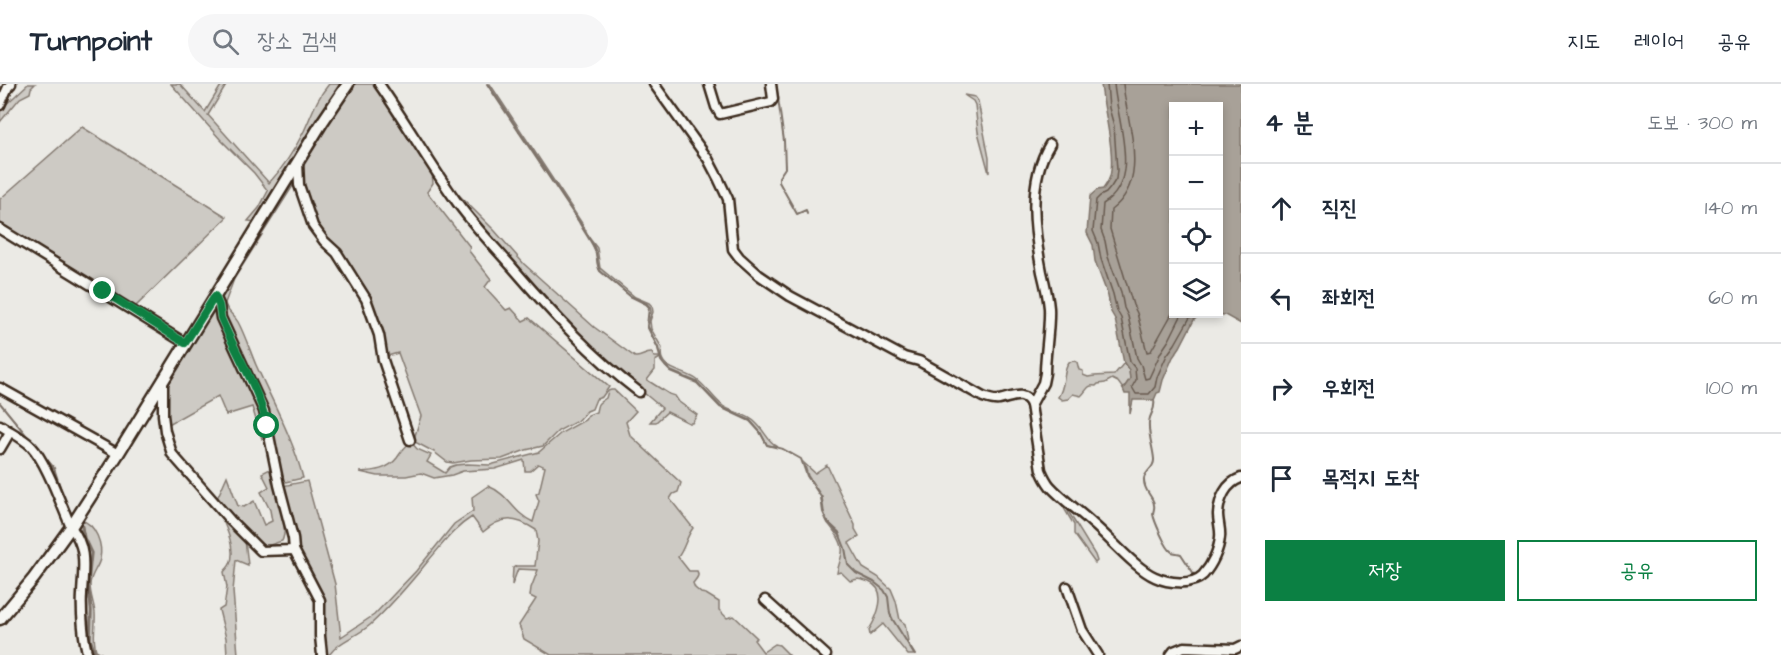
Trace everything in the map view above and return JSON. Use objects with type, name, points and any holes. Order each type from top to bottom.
[{"type":"street","points":[[0,105],[11,84]]},
{"type":"street","points":[[0,619],[34,578],[71,527],[297,161],[348,84]]},
{"type":"street","points":[[379,84],[454,199],[485,236],[571,333],[639,392]]},
{"type":"street","points":[[654,84],[708,159],[728,199],[733,249],[748,265],[790,296],[904,357],[919,361],[983,397],[995,400],[1012,395],[1028,399],[1044,479],[1147,573],[1162,580],[1191,581],[1204,574],[1215,556],[1219,542],[1218,516],[1222,496],[1234,480],[1241,478]]},
{"type":"street","points":[[709,84],[720,114],[771,102],[773,99],[771,84]]},
{"type":"street","points":[[1031,405],[1043,383],[1049,311],[1038,244],[1035,206],[1039,170],[1044,153],[1050,144]]},
{"type":"street","points":[[297,161],[299,186],[313,226],[337,253],[366,299],[379,335],[383,360],[410,440]]},
{"type":"street","points":[[0,229],[185,343]]},
{"type":"street","points":[[215,296],[221,318],[264,411],[294,550],[320,600],[322,655]]},
{"type":"street","points":[[163,380],[163,415],[172,454],[230,520],[261,551],[294,550]]},
{"type":"street","points":[[0,388],[118,454]]},
{"type":"street","points":[[0,425],[29,444],[40,457],[81,546],[85,568],[82,601],[88,655]]},
{"type":"street","points":[[0,449],[10,432]]},
{"type":"street","points":[[1067,587],[1082,630],[1098,655]]},
{"type":"street","points":[[765,600],[826,655]]},
{"type":"street","points":[[1171,655],[1174,651],[1184,647],[1235,649],[1241,646]]},
{"type":"shaded area","points":[[28,84],[35,84],[30,93],[20,98],[0,122],[0,110]]},
{"type":"shaded area","points":[[171,84],[180,84],[205,112],[222,84],[227,84],[208,115],[269,183],[293,151],[324,90],[329,84],[343,84],[256,222],[248,221],[259,208],[268,191]]},
{"type":"shaded area","points":[[351,84],[374,84],[432,172],[433,183],[427,192],[470,247],[469,251],[491,279],[485,287],[506,310],[511,308],[523,321],[529,318],[609,387],[602,397],[596,399],[592,409],[579,420],[558,431],[543,446],[502,459],[453,463],[447,462],[415,442],[421,416],[398,353],[384,357],[371,309],[316,228],[301,182],[299,164]]},
{"type":"shaded area","points":[[488,84],[490,84],[597,248],[600,268],[635,297],[652,306],[651,329],[662,348],[663,361],[672,368],[696,379],[723,406],[752,420],[778,447],[767,445],[750,420],[721,407],[697,382],[671,371],[660,358],[655,361],[655,370],[647,380],[675,396],[679,402],[697,415],[692,423],[689,423],[667,412],[656,422],[650,422],[662,408],[570,328],[487,235],[448,184],[524,264],[594,327],[635,357],[652,353],[654,357],[660,357],[648,326],[650,307],[630,296],[600,271],[594,247],[580,222]]},
{"type":"shaded area","points":[[964,95],[975,97],[978,101],[989,158],[989,173],[978,132],[975,105]]},
{"type":"shaded area","points":[[82,127],[227,217],[135,307],[0,227],[0,199]]},
{"type":"shaded area","points":[[293,181],[296,181],[234,279],[225,303],[241,327],[299,463],[303,478],[281,483],[266,410],[222,317],[222,294]]},
{"type":"shaded area","points":[[214,312],[260,412],[267,437],[262,439],[252,407],[226,415],[218,396],[167,425],[165,384],[211,313]]},
{"type":"shaded area","points":[[1069,362],[1077,362],[1079,370],[1083,371],[1083,375],[1088,377],[1114,375],[1124,363],[1129,370],[1130,379],[1123,389],[1118,382],[1112,379],[1089,387],[1081,396],[1073,394],[1068,399],[1062,400],[1058,397],[1065,370]]},
{"type":"shaded area","points":[[611,390],[614,390],[636,411],[626,422],[630,435],[681,483],[678,492],[670,499],[693,528],[678,557],[689,571],[697,571],[698,576],[693,583],[695,588],[719,602],[719,610],[727,618],[734,616],[757,638],[754,640],[763,652],[775,644],[789,655],[551,655],[524,639],[519,625],[536,599],[530,596],[538,570],[518,569],[512,585],[513,568],[535,566],[538,541],[536,530],[522,522],[503,520],[483,532],[472,517],[449,537],[401,594],[370,625],[338,646],[329,655],[324,655],[322,607],[299,553],[282,486],[307,481],[335,584],[341,637],[374,615],[416,571],[454,524],[473,511],[472,497],[488,486],[495,489],[520,514],[533,522],[539,501],[536,494],[539,492],[545,467],[538,464],[530,471],[525,471],[524,460],[495,469],[463,471],[434,478],[421,473],[406,476],[378,476],[360,472],[389,465],[411,442],[417,449],[431,455],[427,462],[445,473],[450,467],[456,465],[490,465],[539,452],[561,433],[596,412],[598,404]]},
{"type":"shaded area","points":[[804,463],[815,473],[827,465],[859,536],[849,543],[863,568],[878,577],[891,589],[900,620],[905,624],[908,641],[906,641],[914,655],[908,655],[883,624],[870,635],[869,630],[880,604],[879,591],[869,582],[859,579],[850,581],[841,572],[837,573],[842,549],[838,536],[827,522],[841,537],[827,521],[822,497],[808,476]]},
{"type":"shaded area","points":[[272,468],[283,516],[284,534],[282,541],[267,546],[258,543],[216,501],[227,476],[238,506],[244,507],[254,501],[264,525],[272,521],[270,510],[261,492],[269,487],[262,473]]},
{"type":"shaded area","points":[[1058,498],[1067,505],[1068,511],[1095,555],[1097,561],[1095,563],[1074,534],[1074,525]]},
{"type":"shaded area","points":[[219,512],[245,540],[248,565],[236,560],[233,591],[238,655],[227,655],[226,638],[219,610],[224,607],[227,587],[224,572],[230,564],[232,551]]},
{"type":"shaded area","points":[[81,520],[94,530],[101,553],[90,585],[95,613],[96,650],[104,655],[99,655],[95,651],[91,639],[92,611],[89,582],[92,553],[85,538]]},
{"type":"shaded area","points":[[79,523],[83,538],[91,553],[87,582],[91,611],[89,633],[92,647],[97,655],[90,655],[85,596],[75,529]]},
{"type":"water","points":[[1101,84],[1241,84],[1241,324],[1223,315],[1223,102],[1169,102],[1169,318],[1196,318],[1173,357],[1160,392],[1154,400],[1133,400],[1130,414],[1130,394],[1125,394],[1123,389],[1130,379],[1129,370],[1124,363],[1115,319],[1095,261],[1093,245],[1087,233],[1090,196],[1097,190],[1103,189],[1110,178],[1110,144]]},
{"type":"waterway","points":[[487,84],[579,222],[594,247],[600,271],[630,296],[649,307],[647,326],[658,348],[661,361],[671,372],[697,383],[720,407],[750,421],[760,432],[767,445],[783,449],[801,459],[807,476],[821,497],[827,521],[839,533],[848,565],[856,573],[884,590],[888,597],[890,614],[915,655]]},
{"type":"waterway","points":[[776,84],[784,141],[785,168],[779,177],[779,182],[797,214],[806,210],[807,214]]},
{"type":"waterway","points":[[1154,400],[1149,427],[1154,462],[1145,476],[1144,483],[1154,502],[1153,514],[1164,540],[1172,552],[1181,554],[1196,577]]},
{"type":"waterway","points":[[0,403],[31,441]]},
{"type":"waterway","points":[[39,450],[54,468],[65,502],[73,516]]},
{"type":"waterway","points":[[82,524],[84,538],[91,553],[88,582],[91,611],[90,639],[97,655]]},
{"type":"route","points":[[103,291],[185,343],[215,296],[221,318],[259,397],[267,426]]}]
